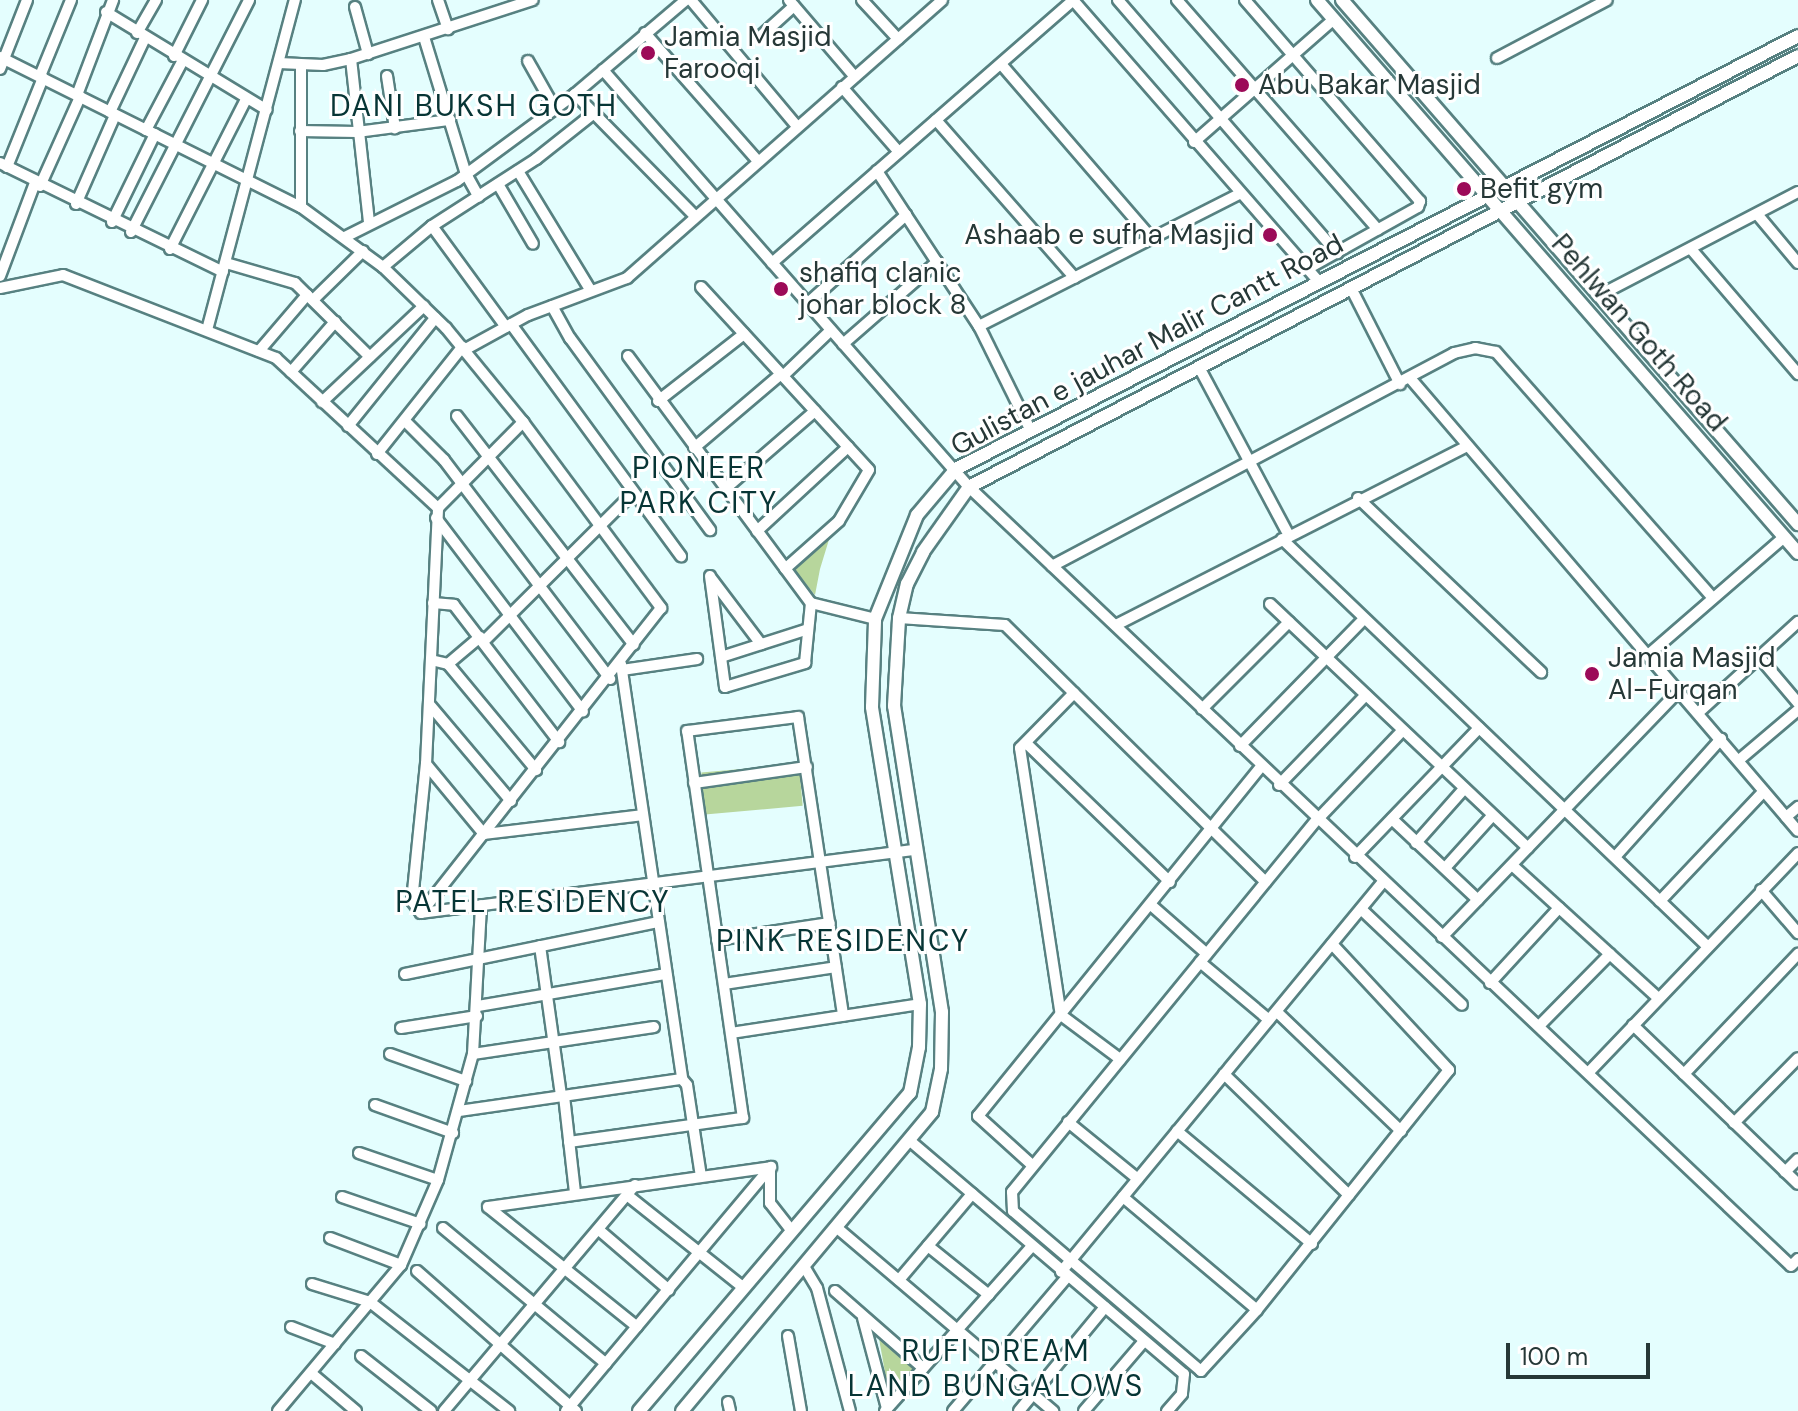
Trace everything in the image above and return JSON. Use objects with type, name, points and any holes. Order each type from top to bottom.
[{"type":"main road","name":"Pehlwan Goth Road","points":[[1317,0],[1798,553]]},
{"type":"main road","name":"Pehlwan Goth Road","points":[[1342,0],[1798,522]]},
{"type":"main road","name":"Gulistan e jauhar Malir Cantt Road","points":[[639,1411],[910,1093],[919,1047],[920,1004],[872,707],[875,619],[917,515],[956,469],[1798,36]]},
{"type":"main road","name":"Gulistan e jauhar Malir Cantt Road","points":[[682,1411],[805,1268],[932,1112],[941,1069],[942,1012],[894,706],[899,618],[907,584],[923,552],[969,487],[1798,56]]},
{"type":"street","points":[[27,0],[1,62],[42,77],[301,207],[383,267],[435,318],[523,422],[661,608],[622,667],[421,913]]},
{"type":"street","points":[[71,0],[42,77],[2,167],[170,249],[224,268],[286,277],[370,357]]},
{"type":"street","points":[[0,276],[78,96],[106,12],[113,0]]},
{"type":"street","points":[[76,204],[156,0]]},
{"type":"street","points":[[112,222],[202,0]]},
{"type":"street","points":[[131,232],[249,0]]},
{"type":"street","points":[[207,330],[295,0]]},
{"type":"street","points":[[438,0],[448,29]]},
{"type":"street","points":[[345,237],[466,174],[575,94],[688,0],[796,125]]},
{"type":"street","points":[[862,0],[898,39]]},
{"type":"street","points":[[772,263],[1073,0],[1239,194],[1319,282]]},
{"type":"street","points":[[1118,0],[1337,253]]},
{"type":"street","points":[[1177,0],[1378,230]]},
{"type":"street","points":[[1245,0],[1418,197],[1418,207],[1307,269]]},
{"type":"street","points":[[1497,58],[1607,0]]},
{"type":"street","points":[[279,63],[301,65],[351,59],[526,1]]},
{"type":"street","points":[[377,454],[463,349],[552,306],[627,278],[937,2]]},
{"type":"street","points":[[762,35],[792,3],[855,77]]},
{"type":"street","points":[[355,7],[368,54]]},
{"type":"street","points":[[106,12],[210,79],[267,110]]},
{"type":"street","points":[[1194,142],[1334,19]]},
{"type":"street","points":[[645,33],[757,160]]},
{"type":"street","points":[[424,37],[466,174],[479,197]]},
{"type":"street","points":[[351,59],[369,223]]},
{"type":"street","points":[[528,61],[555,109]]},
{"type":"street","points":[[1001,64],[1152,239]]},
{"type":"street","points":[[301,65],[301,207]]},
{"type":"street","points":[[603,70],[969,487],[1382,883],[1589,1072],[1791,1266],[1798,1259]]},
{"type":"street","points":[[387,76],[395,128]]},
{"type":"street","points":[[842,87],[899,152]]},
{"type":"street","points":[[575,94],[695,216]]},
{"type":"street","points":[[170,249],[246,99]]},
{"type":"street","points":[[383,267],[432,226],[518,171],[594,113]]},
{"type":"street","points":[[300,131],[357,132],[450,120]]},
{"type":"street","points":[[936,120],[1075,278]]},
{"type":"street","points":[[518,171],[591,291]]},
{"type":"street","points":[[877,171],[979,326],[1031,431]]},
{"type":"street","points":[[498,184],[533,244]]},
{"type":"street","points":[[1598,296],[1798,192]]},
{"type":"street","points":[[979,326],[1239,194]]},
{"type":"street","points":[[1757,214],[1798,263]]},
{"type":"street","points":[[808,303],[906,215]]},
{"type":"street","points":[[432,226],[681,556]]},
{"type":"street","points":[[1691,249],[1798,374]]},
{"type":"street","points":[[259,351],[310,297],[363,251]]},
{"type":"street","points":[[843,344],[937,262]]},
{"type":"street","points":[[0,288],[63,275],[259,351],[291,372],[437,513],[583,712]]},
{"type":"street","points":[[701,287],[869,470],[839,521],[785,569]]},
{"type":"street","points":[[1351,288],[1405,381],[1467,446],[1699,712],[1798,831]]},
{"type":"street","points":[[322,402],[424,306]]},
{"type":"street","points":[[552,306],[570,338],[710,530]]},
{"type":"street","points":[[348,426],[435,318]]},
{"type":"street","points":[[291,372],[335,322]]},
{"type":"street","points":[[694,448],[831,330]]},
{"type":"street","points":[[658,401],[744,334]]},
{"type":"street","points":[[1052,566],[1454,353],[1475,348],[1496,352],[1713,598]]},
{"type":"street","points":[[628,356],[658,401],[811,603],[875,619]]},
{"type":"street","points":[[1200,369],[1286,537],[1364,619],[1707,946]]},
{"type":"street","points":[[725,489],[815,411]]},
{"type":"street","points":[[457,416],[634,645]]},
{"type":"street","points":[[405,421],[462,484],[610,679]]},
{"type":"street","points":[[421,913],[412,901],[426,764],[437,513],[523,422]]},
{"type":"street","points":[[1116,625],[1358,498],[1467,446]]},
{"type":"street","points":[[757,531],[848,447]]},
{"type":"street","points":[[448,664],[510,615],[633,493]]},
{"type":"street","points":[[1358,498],[1541,672]]},
{"type":"street","points":[[1648,655],[1784,537]]},
{"type":"street","points":[[761,644],[710,576],[725,687],[805,663],[811,603]]},
{"type":"street","points":[[433,603],[454,605],[559,742]]},
{"type":"street","points":[[1270,604],[1528,848]]},
{"type":"street","points":[[899,618],[1005,625],[1266,882]]},
{"type":"street","points":[[1240,746],[1364,619]]},
{"type":"street","points":[[1202,709],[1289,622]]},
{"type":"street","points":[[1699,712],[1798,622]]},
{"type":"street","points":[[721,657],[808,629]]},
{"type":"street","points":[[1760,658],[1798,703]]},
{"type":"street","points":[[622,667],[697,659]]},
{"type":"street","points":[[431,660],[448,664],[536,770]]},
{"type":"street","points":[[622,667],[682,1079],[701,1176]]},
{"type":"street","points":[[1442,937],[1679,691]]},
{"type":"street","points":[[1074,693],[1020,748],[1061,1015],[1120,1059]]},
{"type":"street","points":[[1279,785],[1366,695]]},
{"type":"street","points":[[429,704],[511,801]]},
{"type":"street","points":[[1739,760],[1798,710]]},
{"type":"street","points":[[569,1142],[743,1118],[687,731],[794,716],[800,721],[843,1016]]},
{"type":"street","points":[[1355,857],[1479,728]]},
{"type":"street","points":[[1332,944],[1449,1064],[1446,1076],[1312,1244],[1201,1371],[1013,1211],[1012,1192],[1317,820],[1403,730]]},
{"type":"street","points":[[1615,857],[1721,739]]},
{"type":"street","points":[[1026,743],[1170,882]]},
{"type":"street","points":[[426,764],[484,834]]},
{"type":"street","points":[[694,783],[807,767]]},
{"type":"street","points":[[1032,1165],[978,1116],[1261,767]]},
{"type":"street","points":[[1416,843],[1464,789]]},
{"type":"street","points":[[1660,901],[1764,791]]},
{"type":"street","points":[[1786,817],[1798,807]]},
{"type":"street","points":[[484,834],[643,815]]},
{"type":"street","points":[[1445,868],[1492,816]]},
{"type":"street","points":[[1392,819],[1478,900]]},
{"type":"street","points":[[421,913],[916,850]]},
{"type":"street","points":[[1589,1072],[1798,853]]},
{"type":"street","points":[[1512,865],[1658,998]]},
{"type":"street","points":[[953,1411],[1065,1274],[1070,1261],[1382,883]]},
{"type":"street","points":[[1761,890],[1798,933]]},
{"type":"street","points":[[278,1411],[401,1265],[421,1224],[453,1133],[473,1054],[482,958],[481,905]]},
{"type":"street","points":[[1151,905],[1204,958],[1401,1131]]},
{"type":"street","points":[[1490,983],[1559,908]]},
{"type":"street","points":[[1361,909],[1462,1005]]},
{"type":"street","points":[[405,974],[659,922]]},
{"type":"street","points":[[717,940],[830,923]]},
{"type":"street","points":[[540,946],[575,1192]]},
{"type":"street","points":[[1539,1026],[1610,954]]},
{"type":"street","points":[[1684,1074],[1798,954]]},
{"type":"street","points":[[724,984],[836,967]]},
{"type":"street","points":[[401,1028],[666,974]]},
{"type":"street","points":[[731,1033],[920,1004]]},
{"type":"street","points":[[1633,1025],[1798,1184]]},
{"type":"street","points":[[473,1054],[654,1027]]},
{"type":"street","points":[[390,1054],[466,1081]]},
{"type":"street","points":[[1734,1123],[1798,1058]]},
{"type":"street","points":[[1224,1074],[1349,1195]]},
{"type":"street","points":[[459,1111],[682,1079]]},
{"type":"street","points":[[375,1105],[453,1133]]},
{"type":"street","points":[[1068,1122],[1138,1179]]},
{"type":"street","points":[[1177,1131],[1312,1244]]},
{"type":"street","points":[[909,1140],[1184,1374],[1182,1394],[1167,1411]]},
{"type":"street","points":[[359,1153],[438,1180]]},
{"type":"street","points":[[1785,1172],[1798,1159]]},
{"type":"street","points":[[771,1167],[770,1203],[792,1231]]},
{"type":"street","points":[[637,1327],[488,1207],[575,1192],[771,1167]]},
{"type":"street","points":[[417,1271],[503,1342],[571,1409],[771,1167]]},
{"type":"street","points":[[444,1411],[635,1185]]},
{"type":"street","points":[[899,1280],[972,1194]]},
{"type":"street","points":[[627,1195],[744,1288]]},
{"type":"street","points":[[342,1197],[421,1224]]},
{"type":"street","points":[[1123,1197],[1257,1310]]},
{"type":"street","points":[[836,1227],[1053,1411]]},
{"type":"street","points":[[443,1228],[606,1364]]},
{"type":"street","points":[[599,1230],[669,1290]]},
{"type":"street","points":[[330,1238],[401,1265]]},
{"type":"street","points":[[928,1246],[989,1295]]},
{"type":"street","points":[[886,1410],[1032,1246]]},
{"type":"street","points":[[805,1268],[817,1288],[850,1411]]},
{"type":"street","points":[[312,1284],[370,1302],[509,1411]]},
{"type":"street","points":[[835,1291],[923,1368]]},
{"type":"street","points":[[1019,1411],[1105,1307]]},
{"type":"street","points":[[862,1315],[886,1410]]},
{"type":"street","points":[[291,1327],[335,1344]]},
{"type":"street","points":[[788,1336],[801,1411]]},
{"type":"street","points":[[1084,1411],[1144,1341]]},
{"type":"street","points":[[361,1356],[431,1411]]},
{"type":"street","points":[[311,1373],[356,1411]]},
{"type":"green space","points":[[831,533],[820,569],[815,595],[792,567]]},
{"type":"green space","points":[[799,764],[803,806],[705,814],[701,773]]},
{"type":"green space","points":[[878,1333],[912,1363],[912,1373],[897,1392],[888,1389]]},
{"type":"place","name":"Jamia Masjid Farooqi","points":[[648,53]]},
{"type":"place","name":"Abu Bakar Masjid","points":[[1242,85]]},
{"type":"place","name":"Befit gym","points":[[1464,189]]},
{"type":"place","name":"Ashaab e sufha Masjid","points":[[1270,235]]},
{"type":"place","name":"shafiq clanic johar block 8","points":[[781,289]]},
{"type":"place","name":"Jamia Masjid Al-Furqan","points":[[1592,674]]},
{"type":"district","name":"DANI BUKSH GOTH","points":[[474,106]]},
{"type":"district","name":"PIONEER PARK CITY","points":[[699,485]]},
{"type":"district","name":"PATEL RESIDENCY","points":[[533,902]]},
{"type":"district","name":"PINK RESIDENCY","points":[[843,941]]},
{"type":"district","name":"RUFI DREAM LAND BUNGALOWS","points":[[996,1368]]}]
